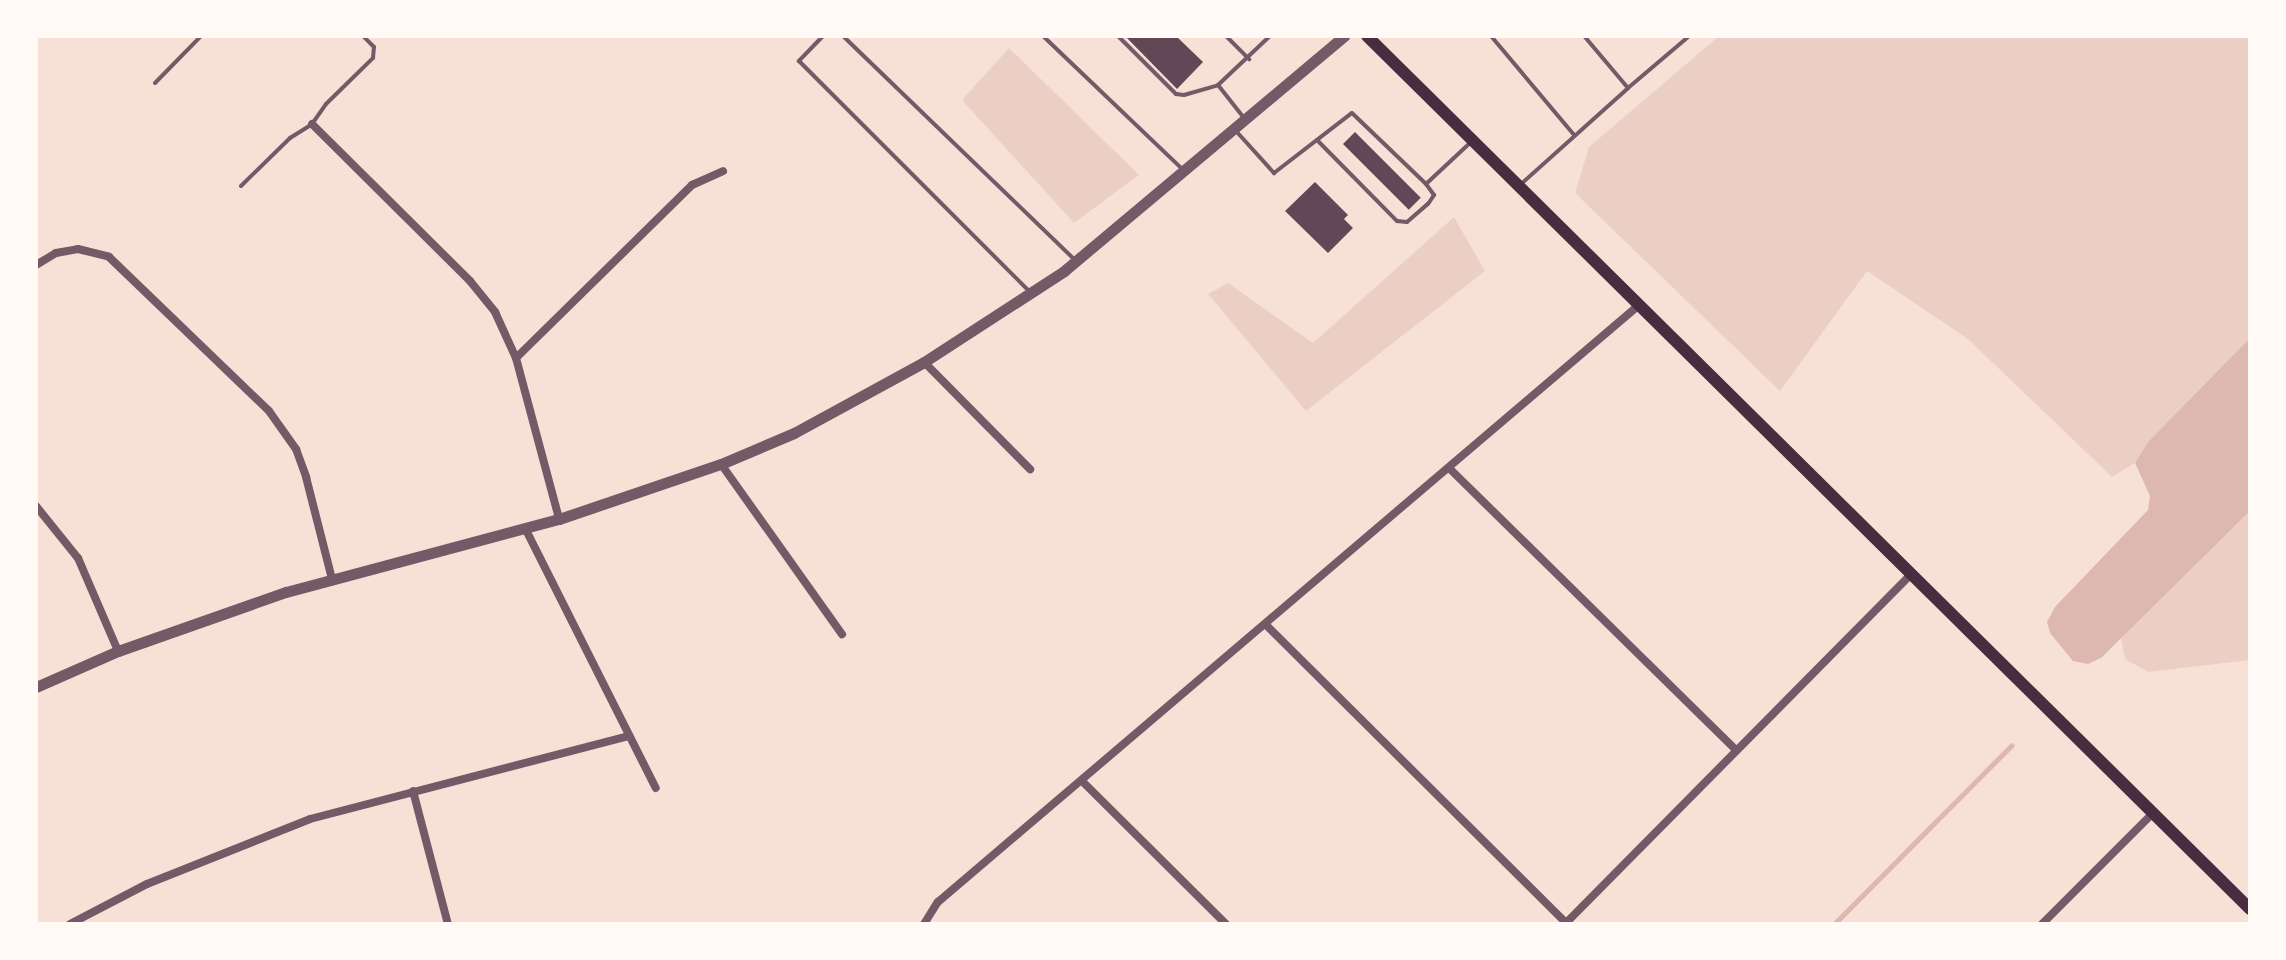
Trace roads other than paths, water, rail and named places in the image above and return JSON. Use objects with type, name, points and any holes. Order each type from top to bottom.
[{"type":"main road","points":[[1367,36],[2250,909]]},
{"type":"street","points":[[36,687],[118,651],[226,612],[332,579],[559,519],[721,464],[794,433],[924,362],[1032,293],[1076,261],[1344,36]]},
{"type":"street","points":[[312,124],[483,296],[509,339],[516,358],[559,519]]},
{"type":"street","points":[[516,358],[692,185],[723,171]]},
{"type":"street","points":[[36,265],[56,253],[78,249],[109,257],[126,270],[284,430],[306,477],[332,579]]},
{"type":"street","points":[[924,924],[938,902],[1639,305]]},
{"type":"street","points":[[924,362],[1030,469]]},
{"type":"street","points":[[721,464],[842,634]]},
{"type":"street","points":[[1449,468],[1736,750]]},
{"type":"street","points":[[36,506],[78,558],[118,651]]},
{"type":"street","points":[[525,528],[656,788]]},
{"type":"street","points":[[1265,624],[1566,924],[1911,574]]},
{"type":"street","points":[[70,924],[147,884],[310,819],[629,736]]},
{"type":"street","points":[[1082,781],[1226,924]]},
{"type":"street","points":[[413,791],[448,924]]},
{"type":"street","points":[[2042,924],[2153,813]]},
{"type":"lane","points":[[155,83],[201,36]]},
{"type":"lane","points":[[241,186],[290,138],[312,124],[326,104],[373,58],[374,47],[363,36]]},
{"type":"lane","points":[[823,36],[799,61],[1032,293]]},
{"type":"lane","points":[[843,36],[1076,261]]},
{"type":"lane","points":[[1043,36],[1183,171]]},
{"type":"lane","points":[[1118,36],[1176,94],[1184,95],[1218,85],[1270,36]]},
{"type":"lane","points":[[1491,36],[1575,135]]},
{"type":"lane","points":[[1584,36],[1628,88]]},
{"type":"lane","points":[[1519,185],[1689,36]]},
{"type":"lane","points":[[1230,37],[1249,59]]},
{"type":"lane","points":[[1218,85],[1245,120]]},
{"type":"lane","points":[[1235,129],[1274,173],[1352,113],[1434,195],[1407,222],[1397,221],[1317,140]]},
{"type":"lane","points":[[1426,184],[1473,139]]},
{"type":"waterway","points":[[1834,924],[2012,745]]}]
